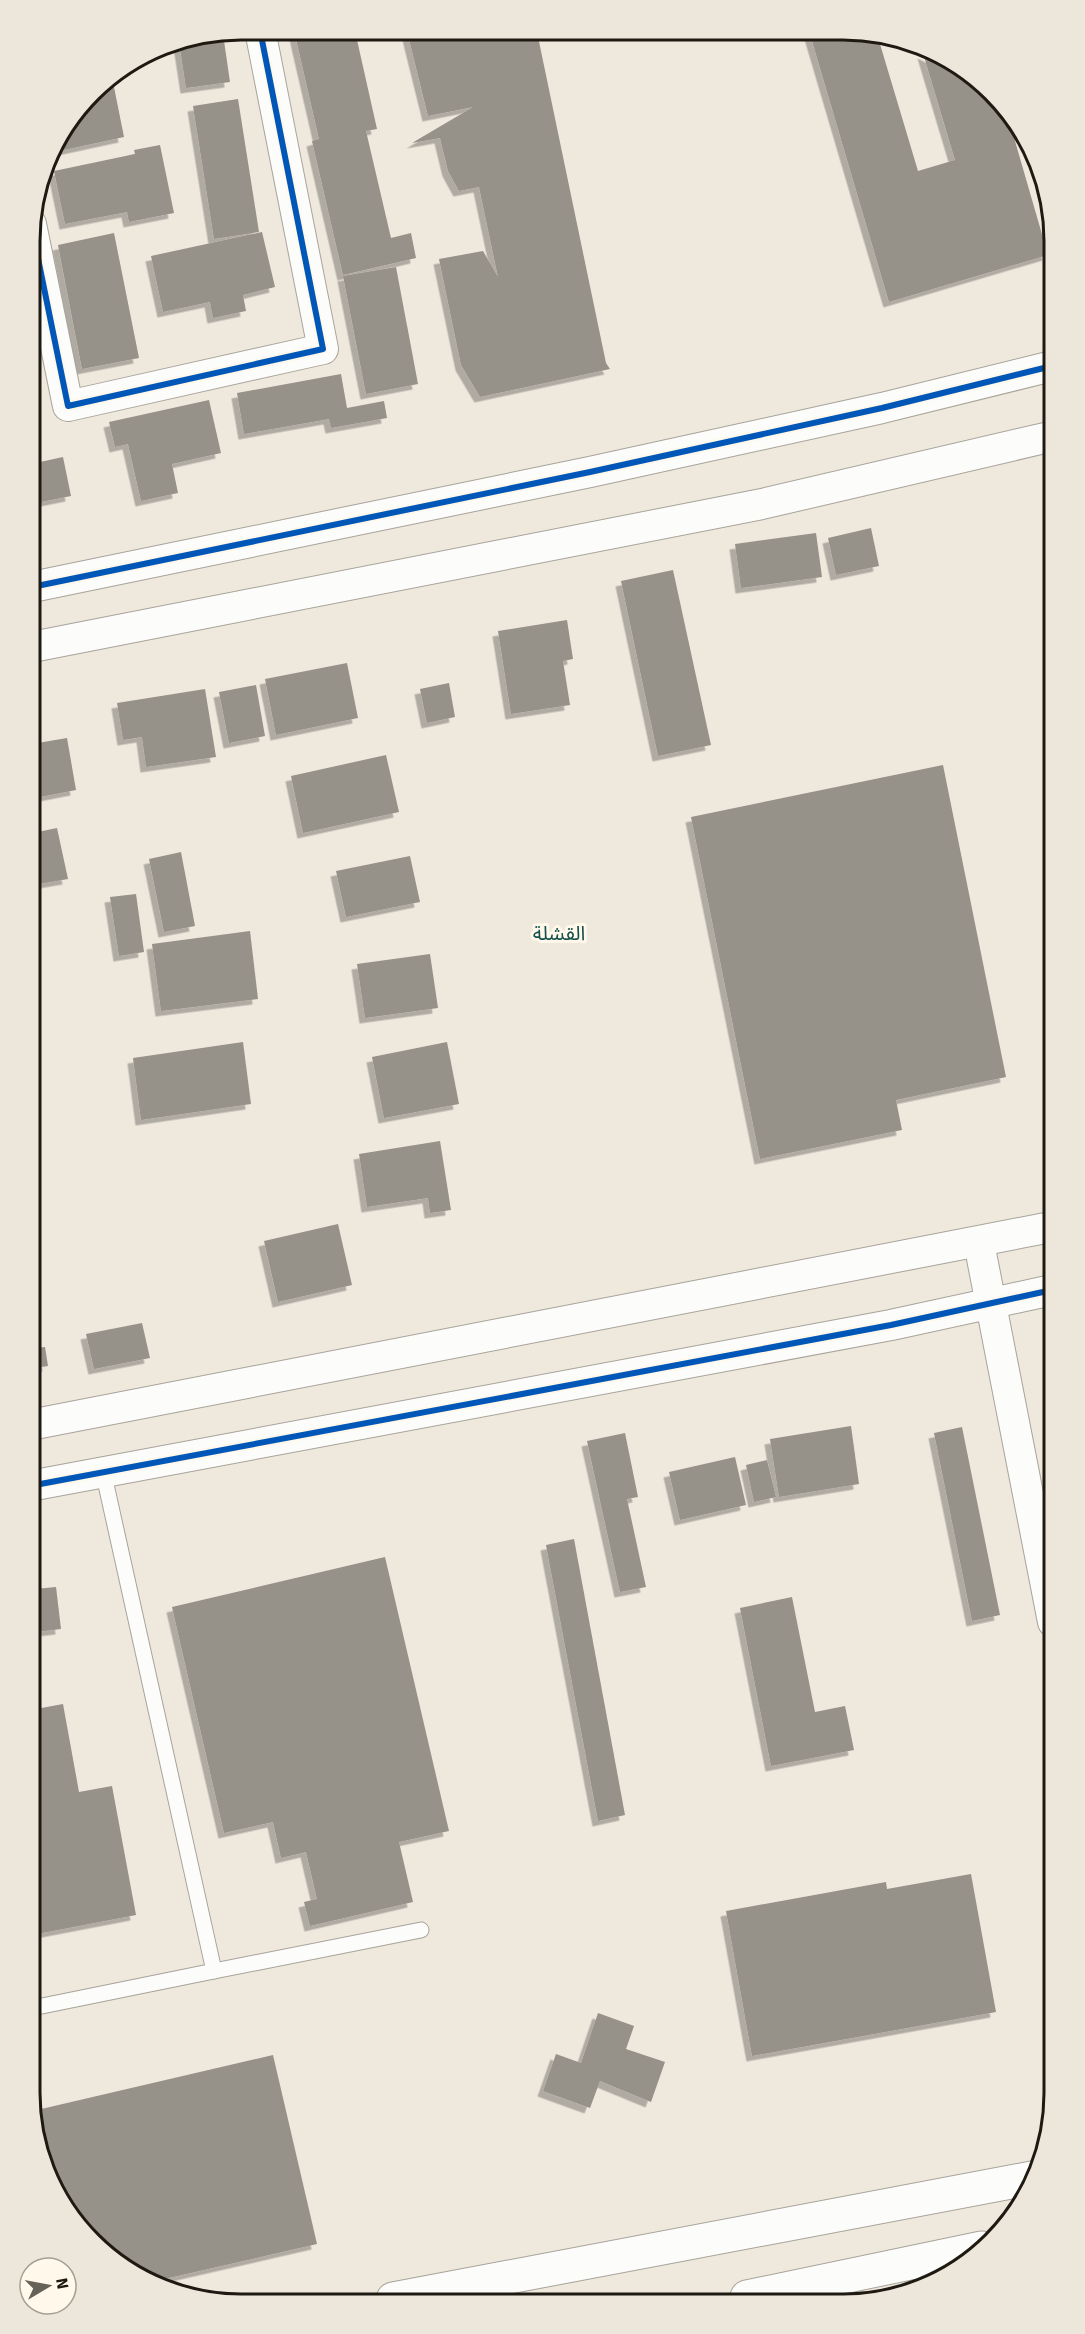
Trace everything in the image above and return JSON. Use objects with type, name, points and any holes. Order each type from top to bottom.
[{"type":"main road","points":[[419,2294],[1025,2178]]},
{"type":"main road","points":[[761,2294],[967,2251]]},
{"type":"street","points":[[41,273],[68,406],[322,350],[262,40]]},
{"type":"street","points":[[41,585],[590,472],[882,408],[1044,368]]},
{"type":"street","points":[[41,645],[762,504],[1044,438]]},
{"type":"street","points":[[40,1423],[979,1243],[1044,1229]]},
{"type":"street","points":[[979,1243],[989,1305],[1044,1577]]},
{"type":"street","points":[[40,1484],[989,1305],[1044,1292]]},
{"type":"lane","points":[[103,1471],[214,1971]]},
{"type":"lane","points":[[40,2006],[421,1930]]},
{"type":"building","points":[[296,40],[357,40],[377,129],[366,131],[391,238],[411,233],[416,258],[343,275],[312,141],[319,139]]},
{"type":"building","points":[[409,40],[539,40],[606,363],[610,369],[480,397],[461,365],[439,259],[483,251],[498,277],[479,187],[459,191],[448,171],[440,138],[412,143],[473,107],[428,116]]},
{"type":"building","points":[[812,40],[880,44],[918,171],[955,160],[924,58],[944,67],[986,99],[1013,133],[1044,241],[1044,256],[889,302]]},
{"type":"building","points":[[224,41],[230,82],[186,88],[180,50]]},
{"type":"building","points":[[114,86],[124,137],[62,150],[90,109]]},
{"type":"building","points":[[238,99],[259,232],[214,239],[193,106]]},
{"type":"building","points":[[160,145],[174,213],[129,222],[127,212],[65,224],[54,171],[135,154],[134,150]]},
{"type":"building","points":[[262,232],[275,287],[243,295],[246,311],[213,318],[210,302],[163,312],[151,256]]},
{"type":"building","points":[[114,233],[139,358],[82,369],[58,245]]},
{"type":"building","points":[[396,267],[418,384],[366,394],[343,276]]},
{"type":"building","points":[[341,374],[347,408],[384,401],[387,418],[331,428],[329,419],[244,434],[237,393]]},
{"type":"building","points":[[209,400],[221,453],[172,464],[178,493],[141,501],[128,444],[115,447],[109,422]]},
{"type":"building","points":[[63,457],[71,496],[41,502],[41,462]]},
{"type":"building","points":[[871,528],[879,566],[836,575],[828,538]]},
{"type":"building","points":[[816,533],[822,577],[741,588],[735,544]]},
{"type":"building","points":[[673,570],[711,745],[658,756],[621,581]]},
{"type":"building","points":[[567,620],[573,659],[563,661],[570,705],[511,714],[498,631]]},
{"type":"building","points":[[347,663],[358,718],[276,735],[265,679]]},
{"type":"building","points":[[449,683],[455,717],[427,723],[420,689]]},
{"type":"building","points":[[256,685],[265,736],[229,743],[219,692]]},
{"type":"building","points":[[205,689],[216,757],[146,767],[142,737],[123,740],[117,703]]},
{"type":"building","points":[[67,738],[76,790],[41,797],[41,743]]},
{"type":"building","points":[[386,755],[399,812],[303,833],[291,776]]},
{"type":"building","points":[[943,765],[1006,1077],[896,1100],[902,1130],[760,1159],[691,817]]},
{"type":"building","points":[[57,828],[68,879],[41,884],[41,831]]},
{"type":"building","points":[[181,852],[195,926],[164,932],[149,859]]},
{"type":"building","points":[[410,856],[420,902],[346,917],[336,871]]},
{"type":"building","points":[[136,894],[144,952],[119,956],[110,897]]},
{"type":"building","points":[[250,931],[258,999],[161,1011],[152,944]]},
{"type":"building","points":[[430,954],[438,1008],[365,1018],[357,964]]},
{"type":"building","points":[[243,1042],[251,1104],[141,1120],[133,1058]]},
{"type":"building","points":[[447,1042],[459,1104],[384,1118],[372,1057]]},
{"type":"building","points":[[440,1141],[451,1210],[430,1213],[428,1198],[367,1207],[359,1154]]},
{"type":"building","points":[[338,1224],[352,1285],[278,1302],[264,1241]]},
{"type":"building","points":[[142,1323],[150,1358],[94,1369],[86,1334]]},
{"type":"building","points":[[40,1347],[45,1347],[48,1366],[40,1367]]},
{"type":"building","points":[[851,1426],[859,1484],[779,1497],[770,1439]]},
{"type":"building","points":[[962,1427],[1000,1615],[972,1621],[934,1433]]},
{"type":"building","points":[[625,1433],[638,1497],[627,1499],[646,1587],[620,1592],[587,1441]]},
{"type":"building","points":[[735,1457],[746,1505],[680,1520],[669,1472]]},
{"type":"building","points":[[767,1460],[776,1497],[754,1502],[746,1465]]},
{"type":"building","points":[[574,1539],[625,1815],[598,1821],[546,1545]]},
{"type":"building","points":[[385,1557],[449,1831],[399,1842],[413,1902],[310,1926],[304,1902],[317,1899],[306,1852],[281,1858],[273,1822],[224,1833],[172,1607]]},
{"type":"building","points":[[56,1587],[61,1629],[40,1631],[40,1588]]},
{"type":"building","points":[[792,1597],[815,1712],[845,1706],[854,1750],[771,1766],[740,1608]]},
{"type":"building","points":[[63,1704],[79,1792],[112,1786],[136,1915],[40,1933],[40,1708]]},
{"type":"building","points":[[971,1874],[996,2012],[752,2056],[726,1911],[886,1882],[887,1889]]},
{"type":"building","points":[[598,2013],[634,2026],[626,2049],[665,2062],[651,2102],[600,2081],[590,2108],[543,2091],[556,2054],[581,2063]]},
{"type":"building","points":[[273,2055],[317,2244],[166,2279],[141,2267],[99,2235],[67,2193],[47,2145],[41,2109]]},
{"type":"cycle path","points":[[41,273],[68,406],[323,349],[262,40]]},
{"type":"cycle path","points":[[41,585],[590,472],[882,408],[1044,368]]},
{"type":"cycle path","points":[[40,1484],[891,1325],[1044,1292]]},
{"type":"district","name":"القشلة","points":[[559,933]]}]
